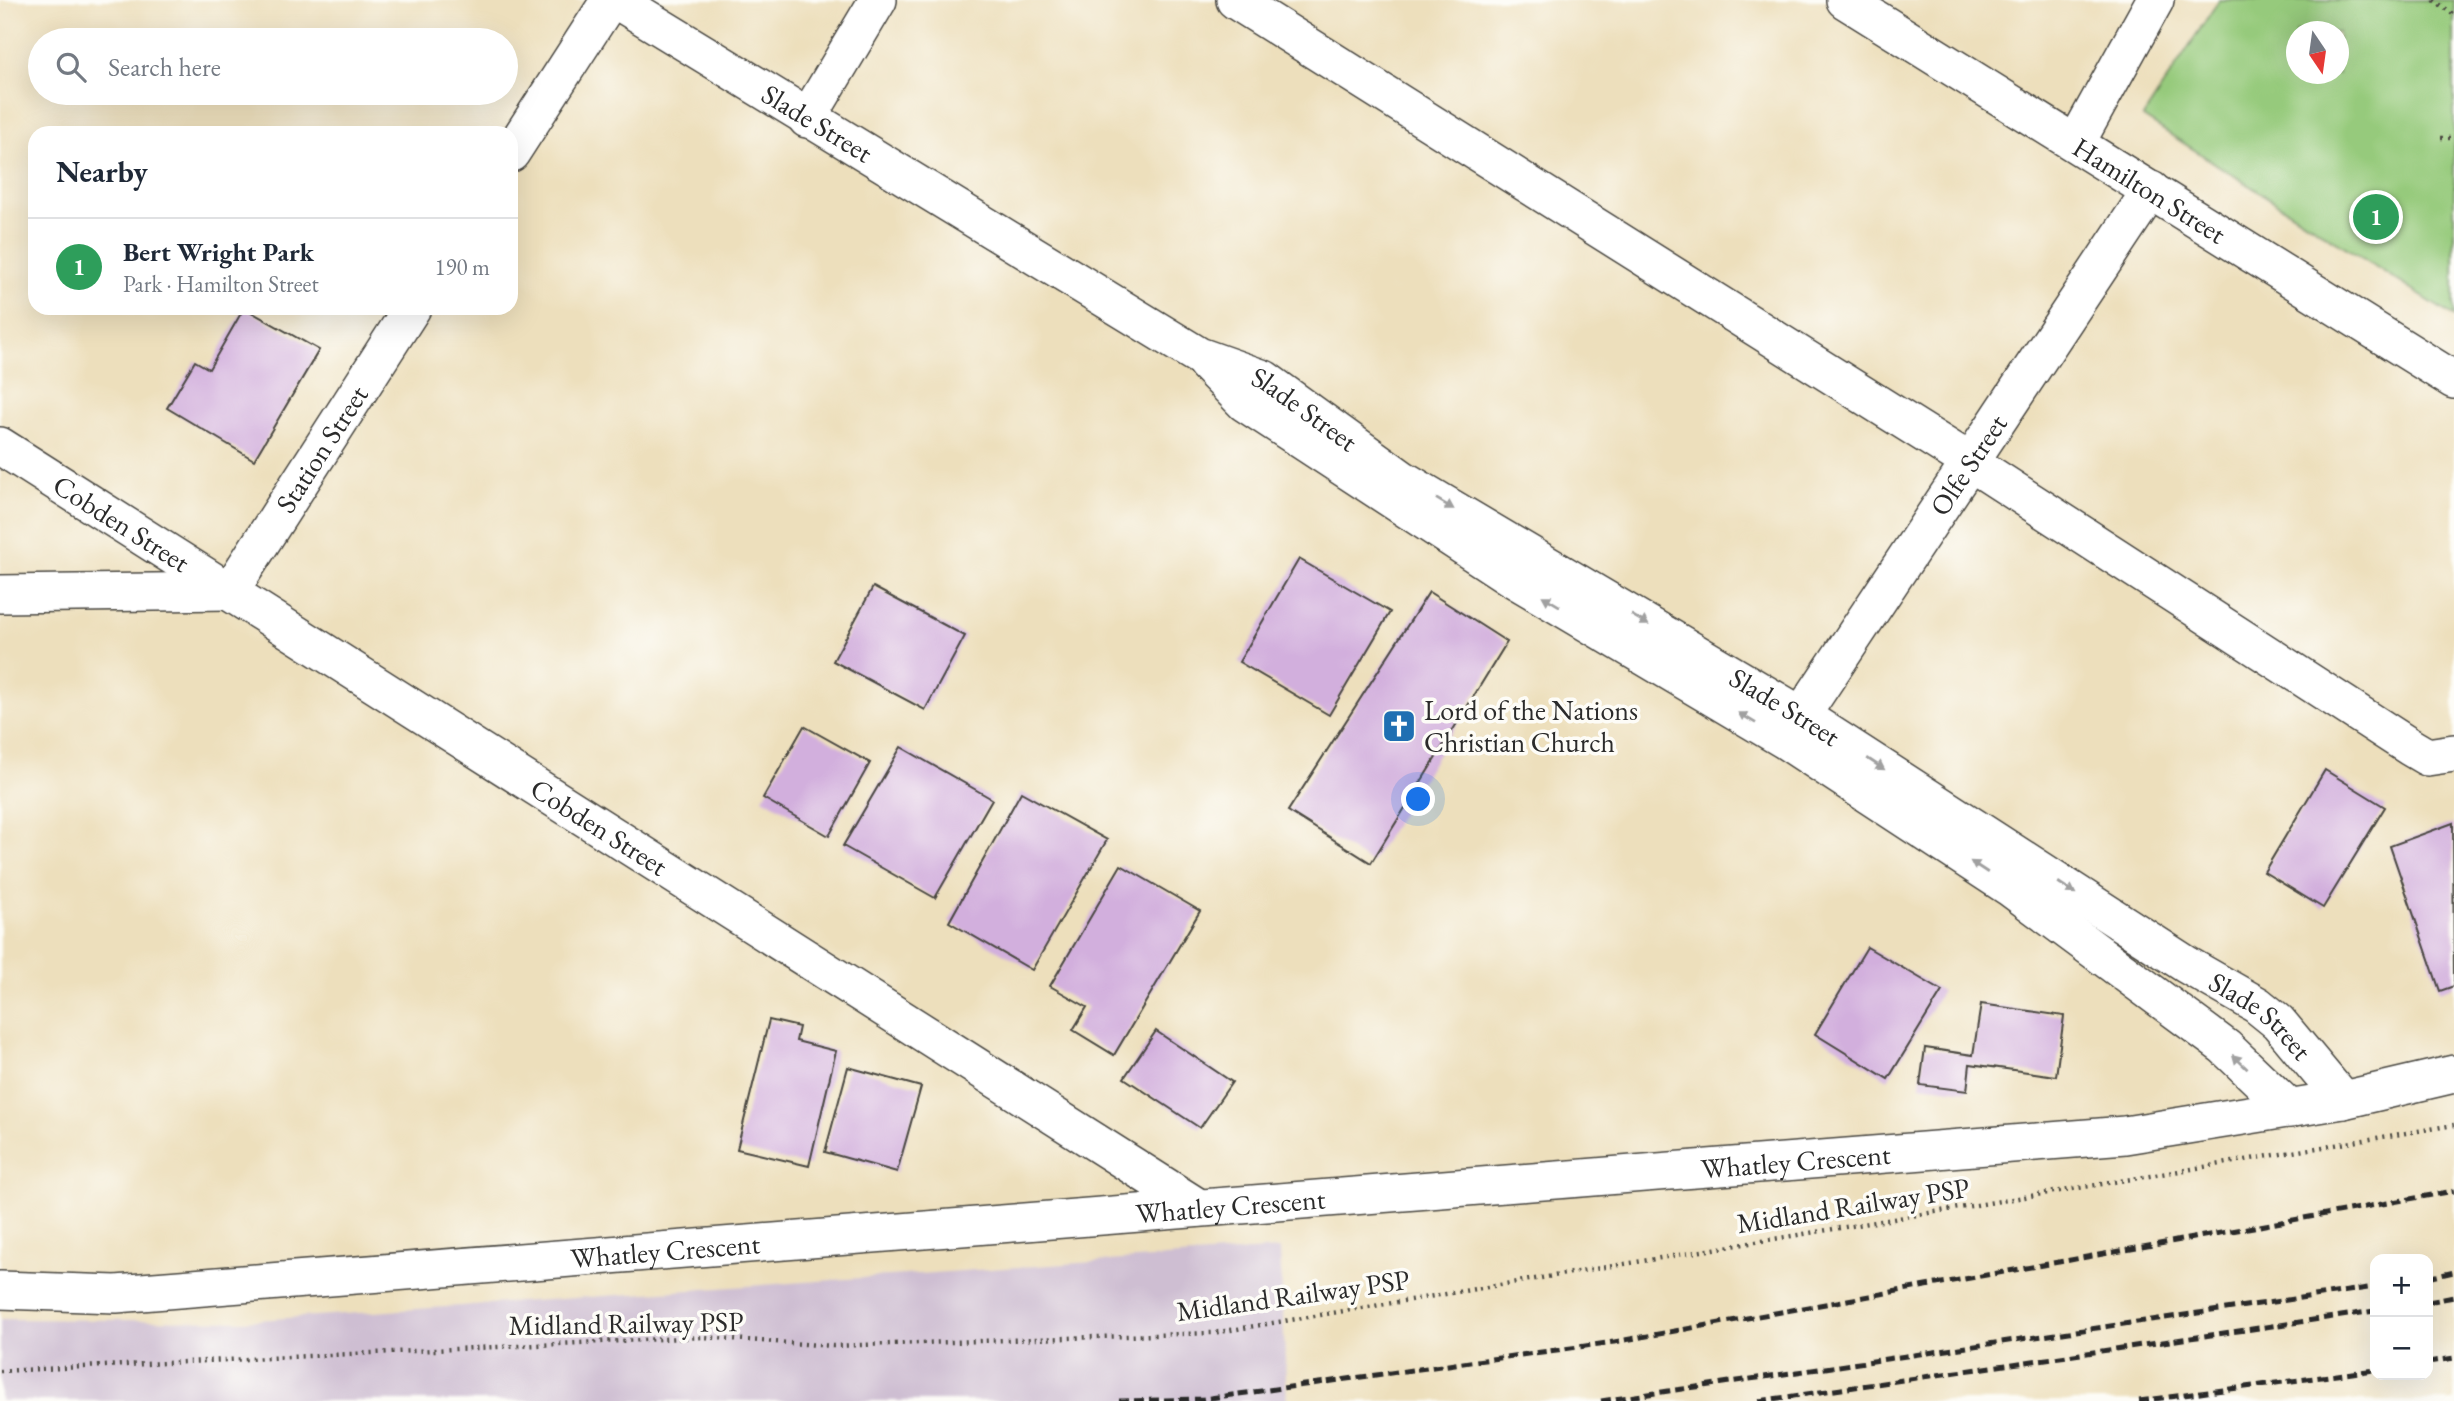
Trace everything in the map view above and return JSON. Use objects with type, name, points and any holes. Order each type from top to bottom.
[{"type":"street","points":[[518,142],[610,0]]},
{"type":"street","name":"Slade Street","points":[[616,0],[1199,356],[1245,403],[1509,576],[1793,728],[2257,1005],[2278,1022],[2343,1100]]},
{"type":"street","points":[[807,119],[878,0]]},
{"type":"street","points":[[1234,0],[1970,462],[2410,747],[2427,757],[2454,753]]},
{"type":"street","name":"Hamilton Street","points":[[1845,0],[2454,380]]},
{"type":"street","points":[[2076,143],[2155,0]]},
{"type":"street","name":"Olfe Street","points":[[1793,728],[2151,190]]},
{"type":"street","name":"Station Street","points":[[230,591],[407,315]]},
{"type":"street","name":"Cobden Street","points":[[0,446],[1199,1208]]},
{"type":"street","points":[[0,594],[230,591]]},
{"type":"street","name":"Slade Street","points":[[1793,728],[2225,1047],[2290,1109]]},
{"type":"street","name":"Whatley Crescent","points":[[0,1290],[116,1294],[2124,1135],[2343,1100],[2454,1074]]},
{"type":"path","points":[[2434,0],[2454,15]]},
{"type":"path","points":[[2441,138],[2454,138]]},
{"type":"path","name":"Midland Railway PSP","points":[[0,1371],[704,1337],[833,1346],[1213,1333],[2454,1125]]},
{"type":"shaded area","points":[[1280,1249],[1287,1401],[0,1401],[0,1319],[243,1321]]},
{"type":"green space","points":[[2219,0],[2454,0],[2454,317],[2143,117]]},
{"type":"building","points":[[240,315],[256,315],[319,350],[254,460],[167,408],[195,361],[209,369]]},
{"type":"building","points":[[1299,559],[1390,612],[1329,715],[1239,662]]},
{"type":"building","points":[[873,587],[965,636],[925,710],[833,661]]},
{"type":"building","name":"Lord of the Nations Christian Church","points":[[1429,592],[1507,642],[1371,863],[1288,811]]},
{"type":"building","points":[[804,726],[870,763],[829,836],[763,798]]},
{"type":"building","points":[[901,747],[992,799],[935,898],[843,846]]},
{"type":"building","points":[[2325,770],[2385,807],[2323,908],[2264,872]]},
{"type":"building","points":[[1021,792],[1107,840],[1032,970],[949,922]]},
{"type":"building","points":[[2453,823],[2454,986],[2440,991],[2390,846]]},
{"type":"building","points":[[1121,865],[1200,911],[1114,1055],[1073,1030],[1087,1007],[1050,986]]},
{"type":"building","points":[[1867,947],[1942,991],[1888,1079],[1815,1034]]},
{"type":"building","points":[[1981,1004],[2064,1016],[2056,1076],[1970,1064],[1967,1091],[1920,1085],[1925,1048],[1973,1055]]},
{"type":"building","points":[[769,1020],[799,1027],[796,1041],[836,1051],[809,1166],[737,1149]]},
{"type":"building","points":[[1156,1031],[1232,1082],[1200,1128],[1124,1078]]},
{"type":"building","points":[[848,1067],[921,1087],[897,1172],[825,1152]]},
{"type":"railway","points":[[1119,1401],[1203,1399],[1614,1342],[2454,1191]]},
{"type":"railway","points":[[2433,1277],[2454,1272]]},
{"type":"railway","points":[[1601,1401],[2370,1288]]},
{"type":"railway","points":[[2433,1301],[2454,1297]]},
{"type":"railway","points":[[1759,1401],[2370,1312]]},
{"type":"railway","points":[[2433,1361],[2454,1358]]},
{"type":"railway","points":[[2139,1401],[2370,1371]]},
{"type":"place","name":"Bert Wright Park","points":[[2376,217]]},
{"type":"place","name":"Lord of the Nations Christian Church","points":[[1399,726]]}]
